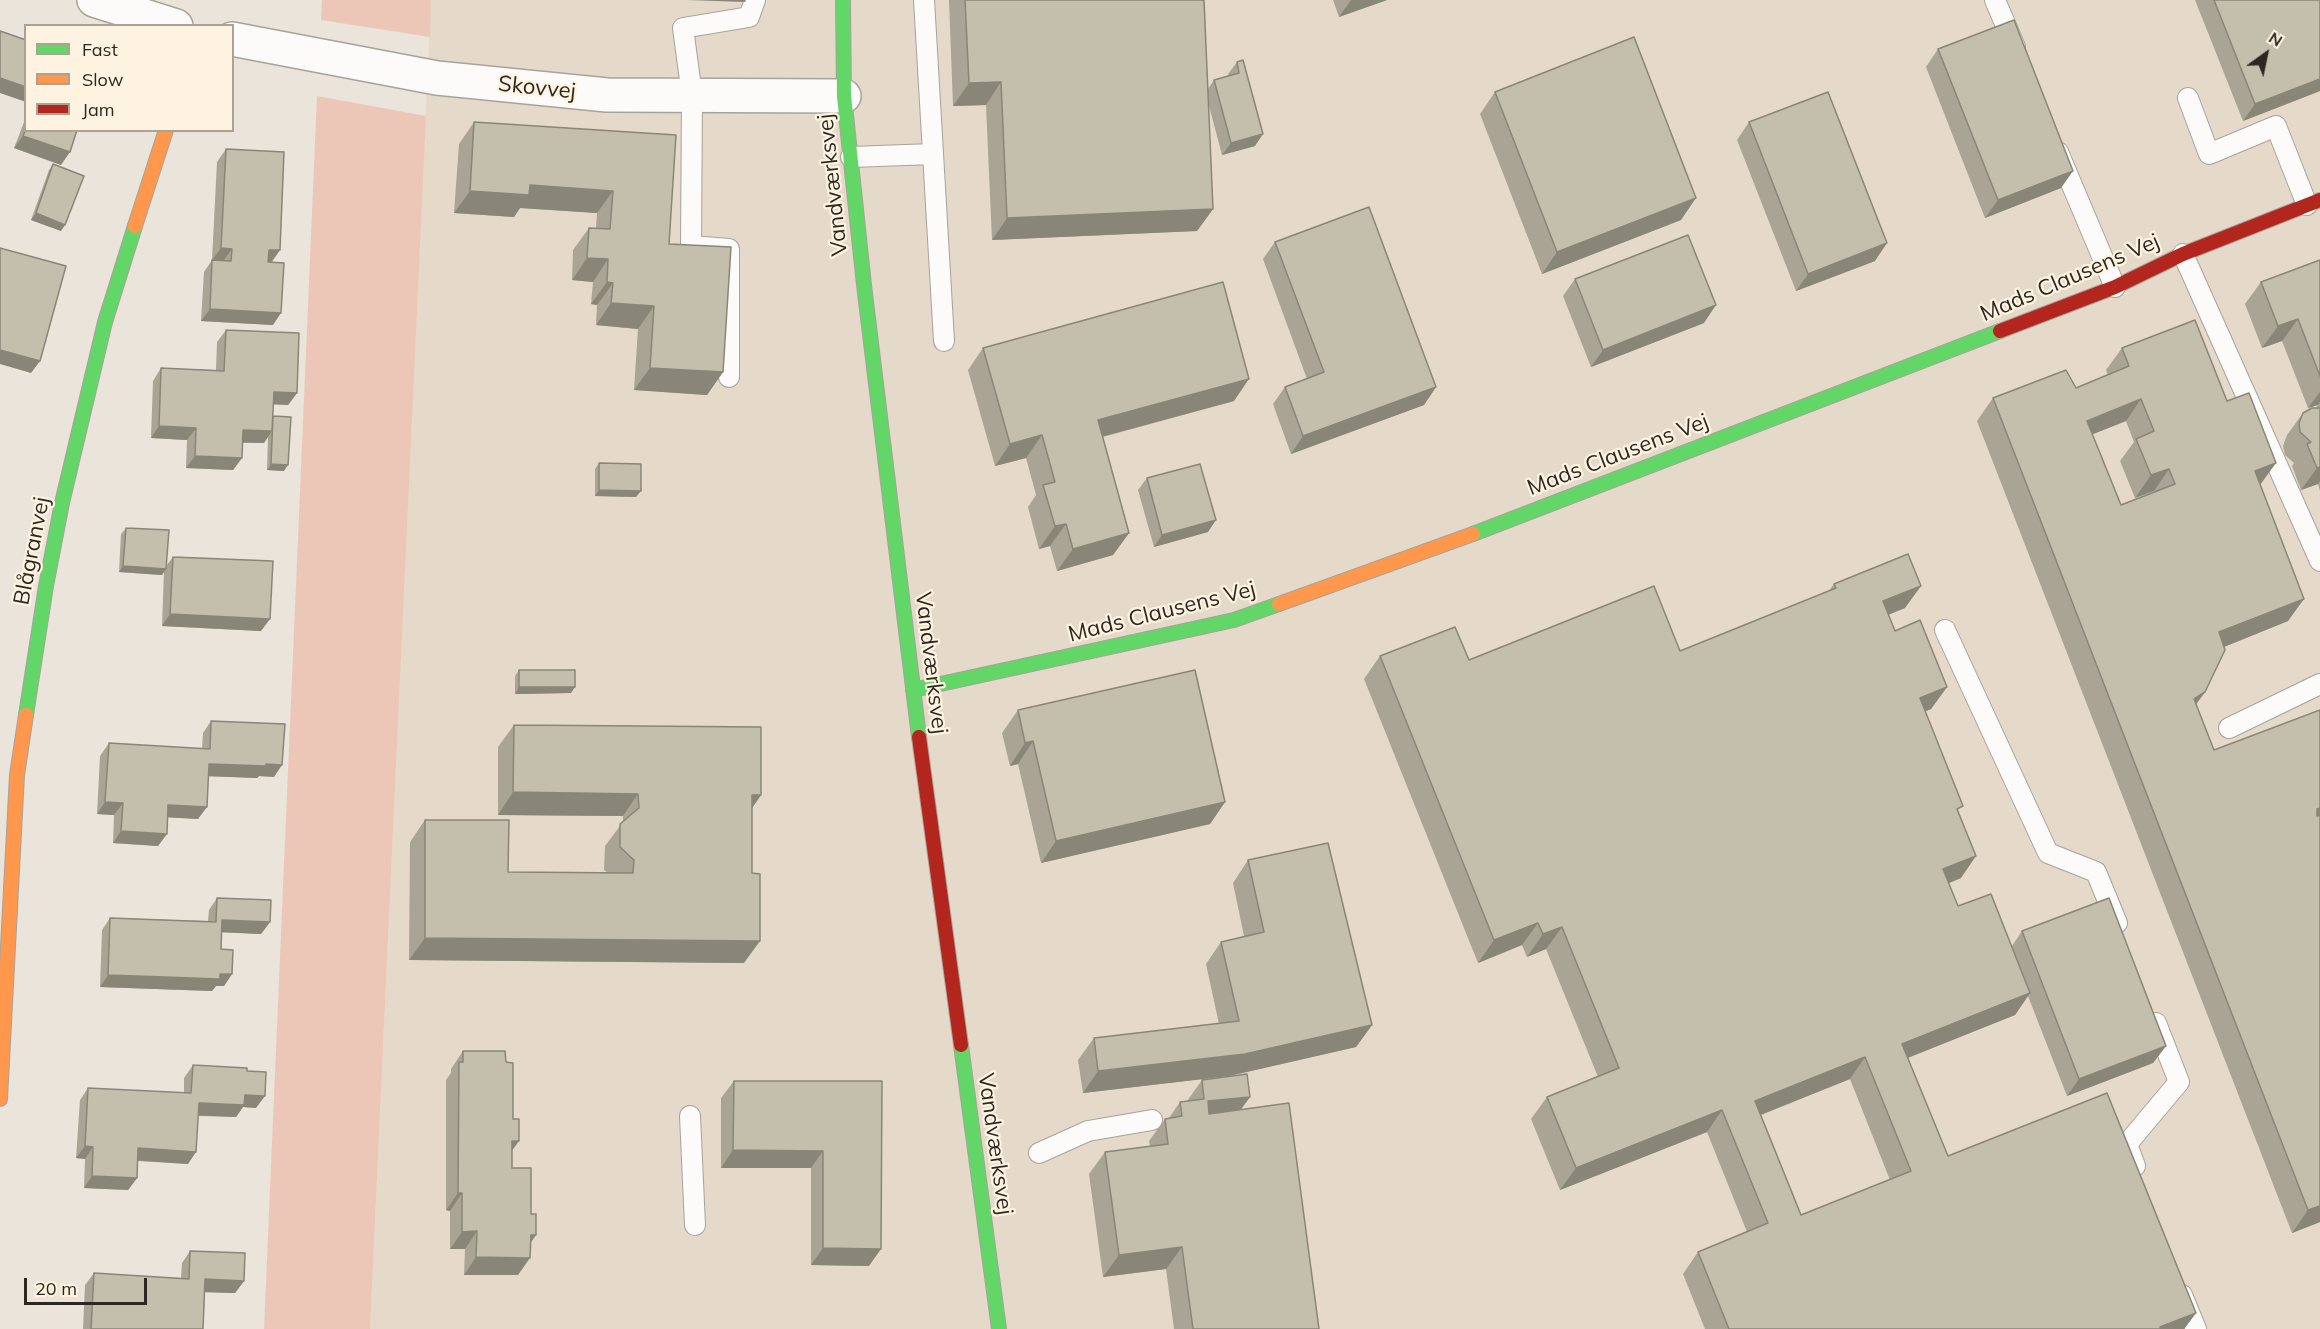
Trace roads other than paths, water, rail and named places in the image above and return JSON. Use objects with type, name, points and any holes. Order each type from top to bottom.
[{"type":"street","points":[[94,0],[170,24]]},
{"type":"street","name":"Vandværksvej","points":[[843,0],[844,96],[869,329],[913,690],[999,1329]]},
{"type":"street","name":"Skovvej","points":[[234,39],[437,78],[607,95],[844,96]]},
{"type":"street","name":"Blågranvej","points":[[0,1098],[17,775],[46,586],[62,503],[105,322],[165,132]]},
{"type":"street","name":"Mads Clausens Vej","points":[[913,690],[1234,620],[1432,550],[2115,287],[2183,254],[2314,203]]},
{"type":"lane","points":[[729,377],[729,249],[691,246],[692,95],[683,28],[749,17],[755,0]]},
{"type":"lane","points":[[924,0],[944,341]]},
{"type":"lane","points":[[1995,0],[2023,66]]},
{"type":"lane","points":[[2188,98],[2209,154],[2276,126],[2314,203]]},
{"type":"lane","points":[[2050,132],[2115,287]]},
{"type":"lane","points":[[851,157],[933,154]]},
{"type":"lane","points":[[2183,254],[2320,561]]},
{"type":"lane","points":[[1945,630],[2048,853],[2096,872],[2122,938]]},
{"type":"lane","points":[[2229,728],[2320,684]]},
{"type":"lane","points":[[2142,1187],[2127,1144],[2179,1082],[2149,1004]]},
{"type":"lane","points":[[690,1116],[694,1225]]},
{"type":"lane","points":[[1039,1153],[1088,1131],[1152,1120]]},
{"type":"lane","points":[[2177,1282],[2196,1329]]}]
